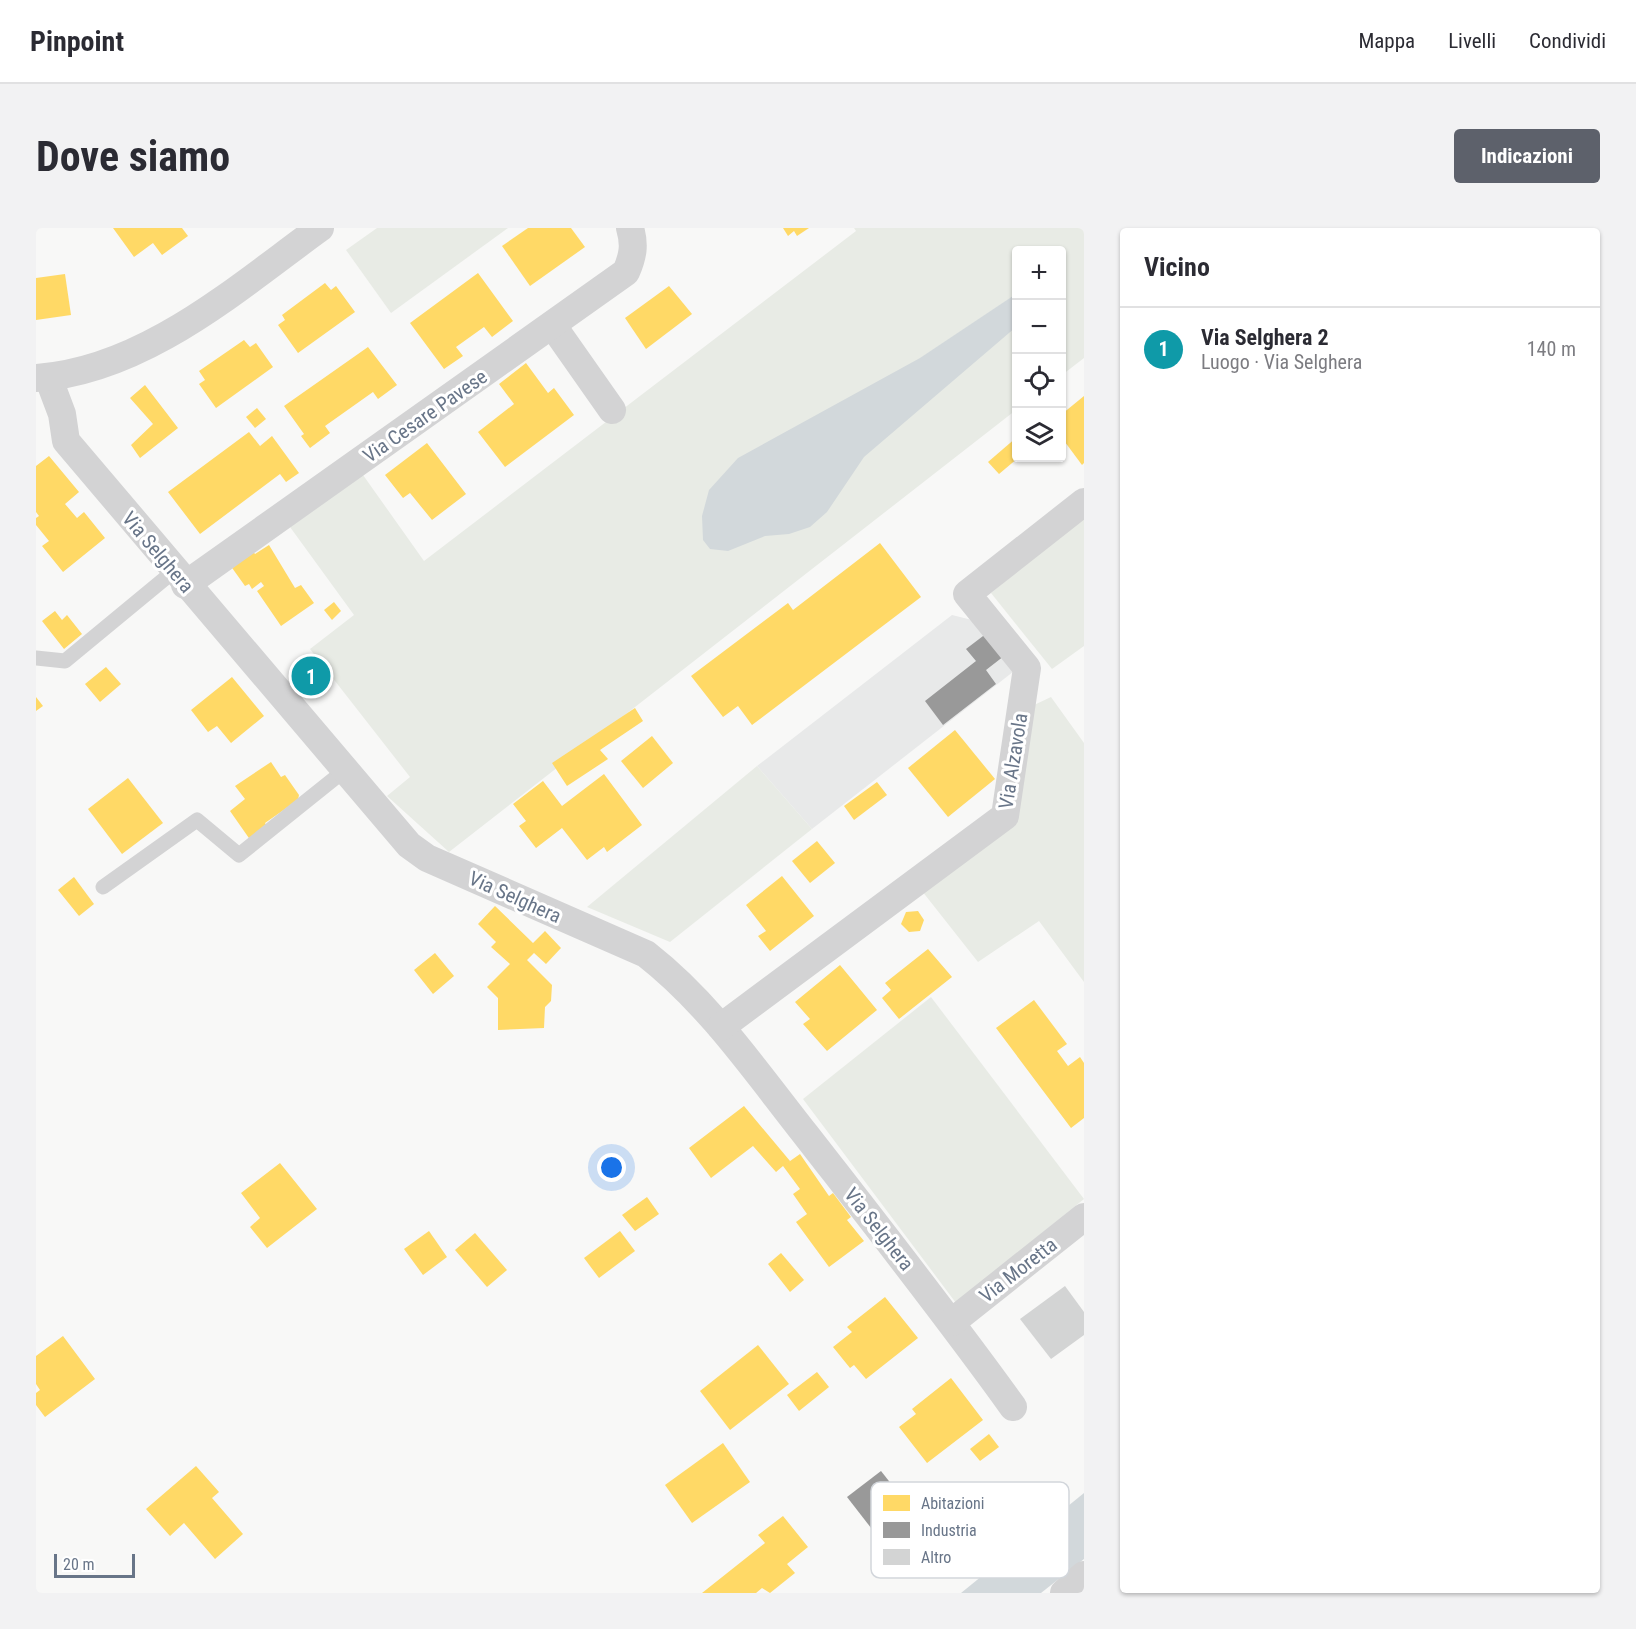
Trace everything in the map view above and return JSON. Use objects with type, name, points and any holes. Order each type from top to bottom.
[{"type":"street","points":[[42,378],[84,369],[129,353],[188,324],[320,228]]},
{"type":"street","name":"Via Cesare Pavese","points":[[179,578],[553,326],[626,272],[633,258],[634,242],[630,228]]},
{"type":"street","points":[[553,326],[612,410]]},
{"type":"street","name":"Via Selghera","points":[[42,378],[62,414],[66,441],[179,578],[409,845],[427,858],[646,954],[676,977],[721,1028],[952,1322],[1013,1407]]},
{"type":"street","name":"Via Alzavola","points":[[721,1028],[1005,816],[1027,668],[967,594],[1084,502]]},
{"type":"street","name":"Via Moretta","points":[[952,1322],[1084,1217]]},
{"type":"street","points":[[1064,1593],[1084,1575]]},
{"type":"lane","points":[[36,658],[65,661],[179,578]]},
{"type":"lane","points":[[103,887],[197,819],[239,855],[345,770]]},
{"type":"shaded area","points":[[377,228],[508,228],[391,313],[346,250]]},
{"type":"shaded area","points":[[854,228],[1084,228],[1084,358],[1066,372],[1066,246],[1012,246],[1012,413],[449,852],[387,796],[410,777],[310,649],[354,615],[290,527],[363,475],[424,561],[856,231]]},
{"type":"shaded area","points":[[1012,297],[1012,330],[864,457],[827,512],[810,527],[789,534],[765,536],[728,551],[710,549],[703,540],[702,516],[709,490],[738,458],[920,358]]},
{"type":"shaded area","points":[[1084,516],[1084,646],[1052,669],[991,593]]},
{"type":"shaded area","points":[[952,615],[976,621],[1018,668],[812,829],[757,766]]},
{"type":"shaded area","points":[[1051,697],[1084,743],[1084,982],[1039,921],[978,962],[922,891],[1016,818],[1032,706]]},
{"type":"shaded area","points":[[757,766],[812,829],[670,942],[587,907]]},
{"type":"shaded area","points":[[931,997],[1084,1199],[956,1303],[803,1099]]},
{"type":"shaded area","points":[[1084,1493],[1084,1559],[1069,1571],[1069,1505]]},
{"type":"shaded area","points":[[979,1578],[1060,1578],[1041,1593],[961,1593]]},
{"type":"building: Abitazioni","points":[[113,228],[182,228],[188,236],[162,255],[153,243],[134,257]]},
{"type":"building: Abitazioni","points":[[528,228],[571,228],[585,247],[530,286],[502,246]]},
{"type":"building: Abitazioni","points":[[783,228],[809,228],[797,236],[794,231],[788,236]]},
{"type":"building: Abitazioni","points":[[478,273],[513,321],[492,337],[484,327],[456,347],[463,356],[444,369],[410,323]]},
{"type":"building: Abitazioni","points":[[65,274],[71,315],[36,320],[36,278]]},
{"type":"building: Abitazioni","points":[[325,283],[331,290],[336,286],[355,312],[298,353],[278,325],[285,320],[282,315]]},
{"type":"building: Abitazioni","points":[[669,286],[692,314],[646,349],[625,318]]},
{"type":"building: Abitazioni","points":[[244,340],[250,347],[256,343],[273,367],[216,408],[199,384],[205,380],[199,371]]},
{"type":"building: Abitazioni","points":[[368,347],[397,385],[378,399],[373,392],[325,426],[330,433],[310,448],[301,436],[304,434],[284,406]]},
{"type":"building: Abitazioni","points":[[526,363],[548,393],[554,388],[574,415],[505,467],[478,432],[514,404],[499,384]]},
{"type":"building: Abitazioni","points":[[145,385],[178,428],[140,458],[131,445],[153,424],[130,398]]},
{"type":"building: Abitazioni","points":[[1084,396],[1084,463],[1082,465],[1066,443],[1066,411]]},
{"type":"building: Abitazioni","points":[[257,408],[266,419],[255,428],[246,417]]},
{"type":"building: Abitazioni","points":[[249,432],[260,446],[272,436],[299,473],[286,482],[280,474],[200,534],[168,492]]},
{"type":"building: Abitazioni","points":[[1012,441],[1013,462],[999,474],[988,462]]},
{"type":"building: Abitazioni","points":[[427,443],[466,494],[432,520],[410,493],[403,498],[385,475]]},
{"type":"building: Abitazioni","points":[[49,456],[79,492],[65,504],[77,518],[84,512],[105,538],[63,572],[42,546],[49,541],[36,525],[36,518],[39,516],[36,512],[36,466]]},
{"type":"building: Abitazioni","points":[[880,543],[921,597],[752,725],[738,706],[723,717],[691,676],[788,603],[793,610]]},
{"type":"building: Abitazioni","points":[[269,545],[295,588],[301,585],[314,603],[281,626],[257,591],[264,586],[261,582],[252,589],[249,584],[245,586],[230,565],[252,550],[255,554]]},
{"type":"building: Abitazioni","points":[[334,602],[341,611],[332,620],[324,610]]},
{"type":"building: Abitazioni","points":[[55,611],[62,620],[67,615],[82,634],[64,649],[42,621]]},
{"type":"building: Abitazioni","points":[[106,667],[121,684],[100,702],[85,684]]},
{"type":"building: Abitazioni","points":[[232,677],[264,716],[231,743],[217,726],[208,732],[191,710]]},
{"type":"building: Abitazioni","points":[[36,697],[43,706],[36,711]]},
{"type":"building: Abitazioni","points":[[635,708],[643,721],[600,750],[608,759],[567,786],[552,763]]},
{"type":"building: Abitazioni","points":[[955,730],[995,779],[948,817],[908,768]]},
{"type":"building: Abitazioni","points":[[652,736],[673,763],[643,788],[621,761]]},
{"type":"building: Abitazioni","points":[[271,762],[281,777],[285,775],[299,795],[298,800],[265,823],[268,828],[251,841],[230,811],[245,799],[235,786]]},
{"type":"building: Abitazioni","points":[[604,774],[642,825],[607,852],[604,847],[587,860],[562,828],[536,848],[519,826],[526,821],[513,804],[543,781],[562,806]]},
{"type":"building: Abitazioni","points":[[128,778],[163,823],[122,854],[88,809]]},
{"type":"building: Abitazioni","points":[[877,782],[887,795],[854,820],[844,806]]},
{"type":"building: Abitazioni","points":[[817,841],[835,863],[810,883],[792,861]]},
{"type":"building: Abitazioni","points":[[782,876],[814,916],[770,951],[758,936],[766,931],[746,905]]},
{"type":"building: Abitazioni","points":[[74,877],[94,904],[79,916],[58,890]]},
{"type":"building: Abitazioni","points":[[495,906],[533,943],[545,931],[561,948],[546,964],[534,953],[527,960],[552,985],[551,1001],[545,1007],[544,1028],[498,1030],[498,998],[487,987],[510,964],[491,947],[496,942],[478,924]]},
{"type":"building: Abitazioni","points":[[918,911],[924,920],[920,931],[909,932],[901,924],[906,912]]},
{"type":"building: Abitazioni","points":[[928,949],[952,977],[899,1019],[882,998],[891,990],[885,983]]},
{"type":"building: Abitazioni","points":[[435,953],[454,976],[433,994],[414,970]]},
{"type":"building: Abitazioni","points":[[840,965],[877,1010],[827,1051],[803,1024],[810,1019],[795,1002]]},
{"type":"building: Abitazioni","points":[[1034,1000],[1067,1044],[1057,1051],[1068,1066],[1080,1057],[1084,1063],[1084,1118],[1071,1128],[996,1028]]},
{"type":"building: Abitazioni","points":[[744,1106],[790,1161],[776,1172],[753,1146],[711,1178],[689,1148]]},
{"type":"building: Abitazioni","points":[[800,1154],[829,1196],[833,1193],[851,1217],[847,1220],[864,1241],[829,1267],[796,1222],[807,1214],[793,1194],[800,1189],[783,1166]]},
{"type":"building: Abitazioni","points":[[280,1163],[317,1209],[267,1248],[250,1227],[260,1218],[241,1193]]},
{"type":"building: Abitazioni","points":[[647,1197],[659,1214],[635,1231],[622,1215]]},
{"type":"building: Abitazioni","points":[[429,1231],[447,1257],[423,1275],[404,1249]]},
{"type":"building: Abitazioni","points":[[620,1231],[635,1251],[599,1278],[584,1258]]},
{"type":"building: Abitazioni","points":[[475,1233],[507,1270],[487,1287],[455,1250]]},
{"type":"building: Abitazioni","points":[[781,1253],[804,1280],[790,1292],[768,1264]]},
{"type":"building: Abitazioni","points":[[885,1297],[918,1338],[866,1379],[854,1365],[850,1368],[833,1347],[852,1332],[847,1327]]},
{"type":"building: Abitazioni","points":[[63,1336],[95,1379],[45,1417],[36,1405],[36,1393],[40,1390],[36,1384],[36,1356]]},
{"type":"building: Abitazioni","points":[[758,1345],[789,1384],[730,1430],[700,1391]]},
{"type":"building: Abitazioni","points":[[817,1372],[829,1387],[799,1411],[787,1395]]},
{"type":"building: Abitazioni","points":[[951,1378],[983,1420],[927,1463],[899,1427],[916,1414],[912,1409]]},
{"type":"building: Abitazioni","points":[[989,1434],[999,1447],[980,1461],[970,1449]]},
{"type":"building: Abitazioni","points":[[723,1443],[750,1482],[692,1523],[665,1485]]},
{"type":"building: Abitazioni","points":[[196,1466],[219,1492],[212,1498],[243,1534],[215,1559],[184,1523],[170,1536],[146,1509]]},
{"type":"building: Abitazioni","points":[[783,1516],[808,1547],[787,1564],[795,1573],[770,1593],[762,1588],[756,1593],[702,1593],[765,1543],[758,1535]]},
{"type":"building: Industria","points":[[987,633],[1004,656],[986,670],[996,684],[943,725],[925,701],[976,661],[966,649]]},
{"type":"building: Industria","points":[[881,1471],[890,1482],[871,1482],[871,1528],[847,1497]]},
{"type":"building: Altro","points":[[307,663],[324,682],[316,689],[298,671]]},
{"type":"building: Altro","points":[[1065,1286],[1084,1312],[1084,1335],[1051,1359],[1020,1319]]},
{"type":"place","name":"Via Selghera 2","points":[[311,676]]}]
